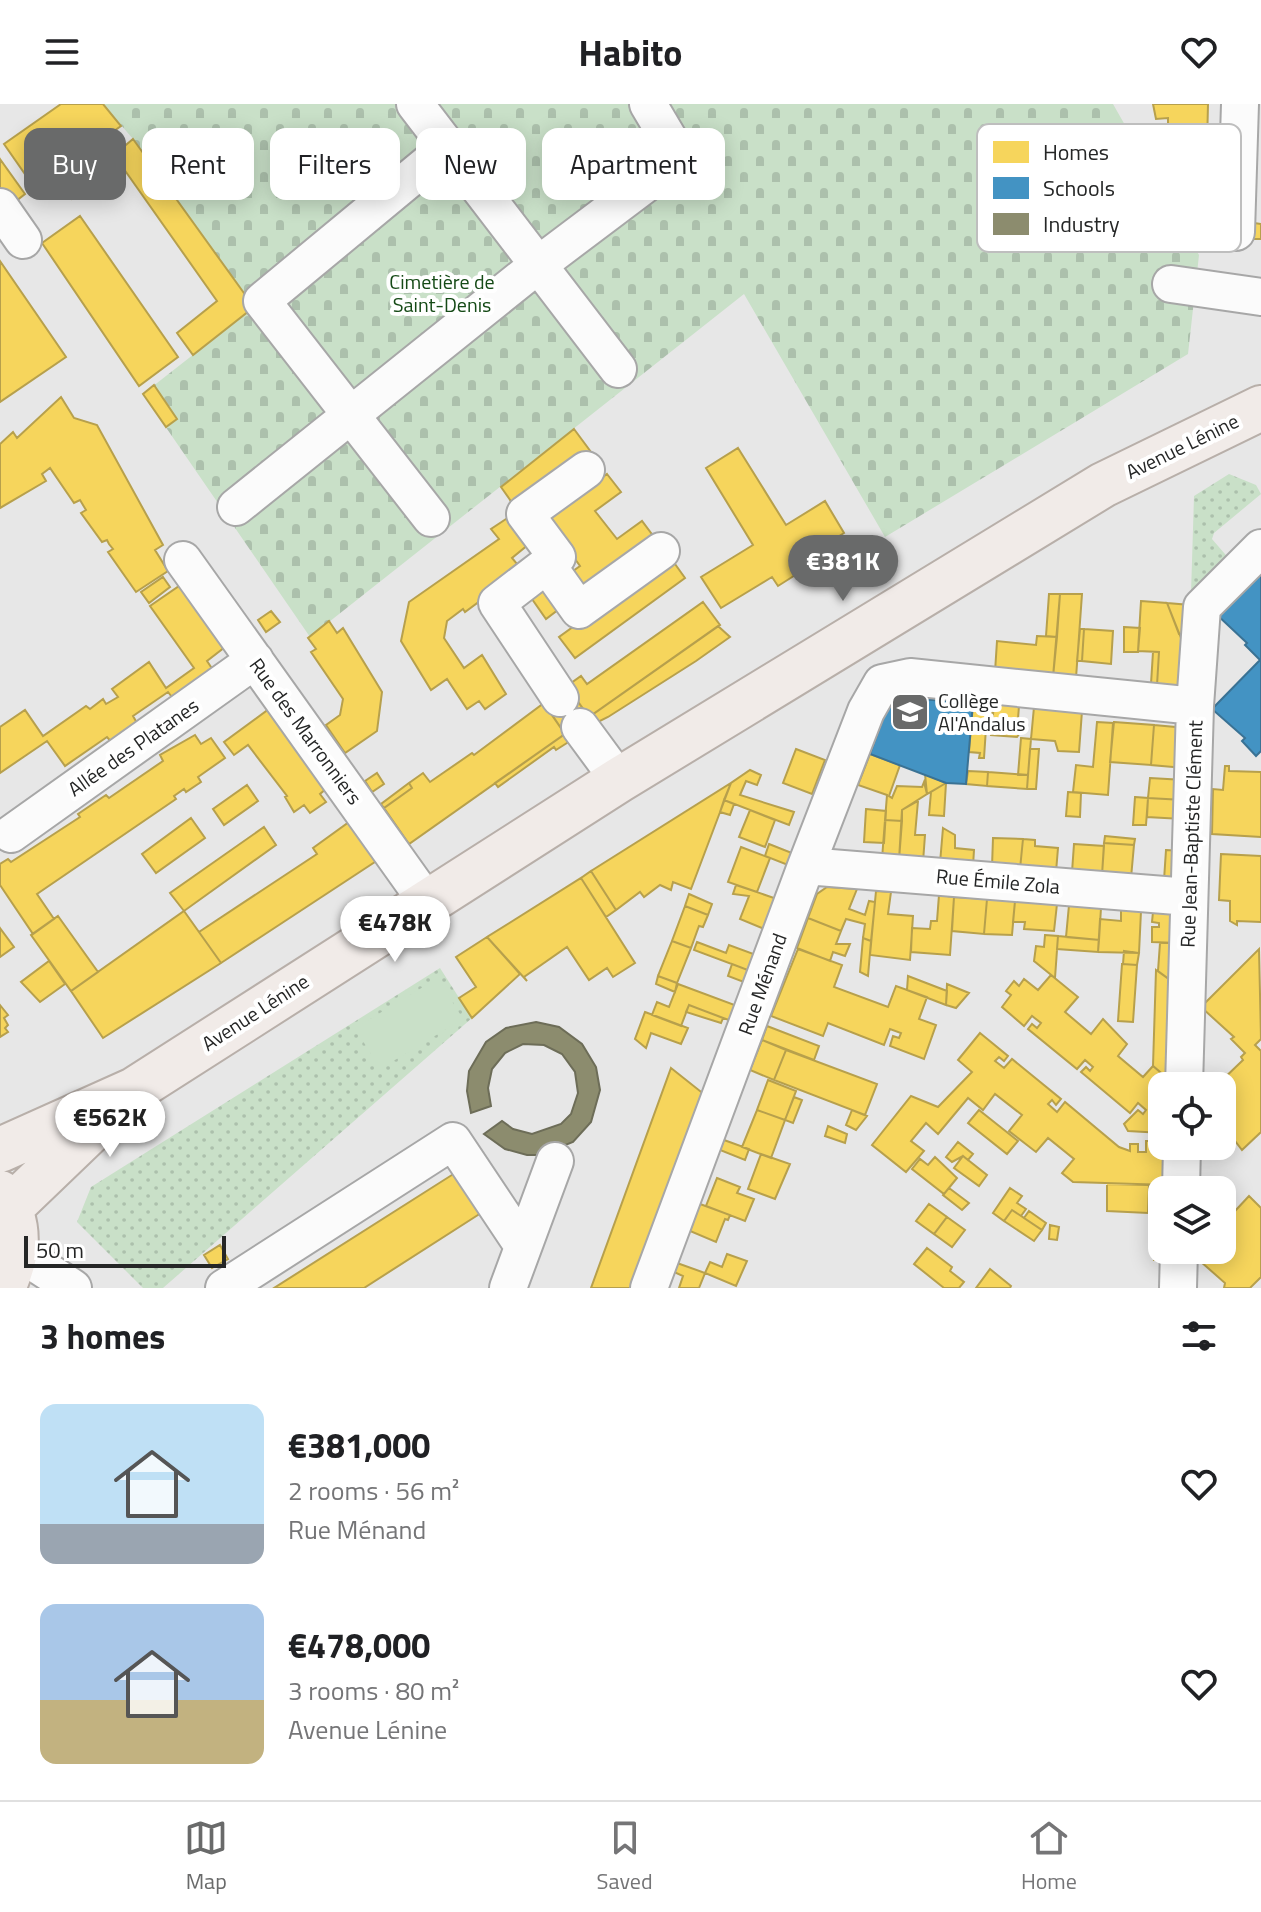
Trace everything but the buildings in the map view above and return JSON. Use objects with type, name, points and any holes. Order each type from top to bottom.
[{"type":"main road","name":"Avenue Lénine","points":[[5,1200],[134,1090],[619,780],[1103,485],[1261,408]]},
{"type":"main road","name":"Avenue Lénine","points":[[0,1150],[134,1090]]},
{"type":"main road","points":[[5,1200],[10,1270]]},
{"type":"street","points":[[415,104],[433,128]]},
{"type":"street","points":[[236,507],[538,265],[680,158],[648,104]]},
{"type":"street","points":[[1239,124],[1240,104]]},
{"type":"street","points":[[416,173],[262,301],[431,518]]},
{"type":"street","points":[[488,200],[618,369]]},
{"type":"street","points":[[1171,284],[1261,297]]},
{"type":"street","points":[[586,470],[525,514],[557,557],[497,603],[619,780]]},
{"type":"street","points":[[1195,706],[1202,607],[1261,548]]},
{"type":"street","points":[[547,565],[579,610],[661,551]]},
{"type":"street","name":"Rue des Marronniers","points":[[183,560],[427,902]]},
{"type":"street","name":"Allée des Platanes","points":[[11,834],[255,660]]},
{"type":"street","name":"Rue Jean-Baptiste Clément","points":[[882,683],[910,677],[1195,706],[1184,1072]]},
{"type":"street","name":"Rue Ménand","points":[[649,1288],[806,866],[866,711],[882,683]]},
{"type":"street","name":"Rue Émile Zola","points":[[806,866],[1189,897]]},
{"type":"street","points":[[224,1288],[453,1141],[523,1246]]},
{"type":"street","points":[[508,1288],[555,1161]]},
{"type":"street","points":[[1178,1288],[1179,1264]]},
{"type":"street","points":[[10,1270],[73,1288]]},
{"type":"green space","name":"Cimetière de Saint-Denis","points":[[103,104],[1113,104],[1124,124],[977,124],[977,252],[1197,252],[1188,354],[885,537],[744,294],[310,637],[143,394],[254,307],[177,200],[254,200],[254,128],[142,128],[142,151],[126,128]]},
{"type":"green space","points":[[1229,474],[1256,485],[1261,494],[1214,533],[1212,539],[1231,561],[1191,594],[1194,496]]},
{"type":"green space","points":[[440,968],[472,1018],[163,1288],[143,1288],[77,1222],[91,1187]]},
{"type":"green space","points":[[438,978],[463,1019],[380,1069],[355,1028]]},
{"type":"place","name":"Collège Al'Andalus","points":[[910,712]]}]
